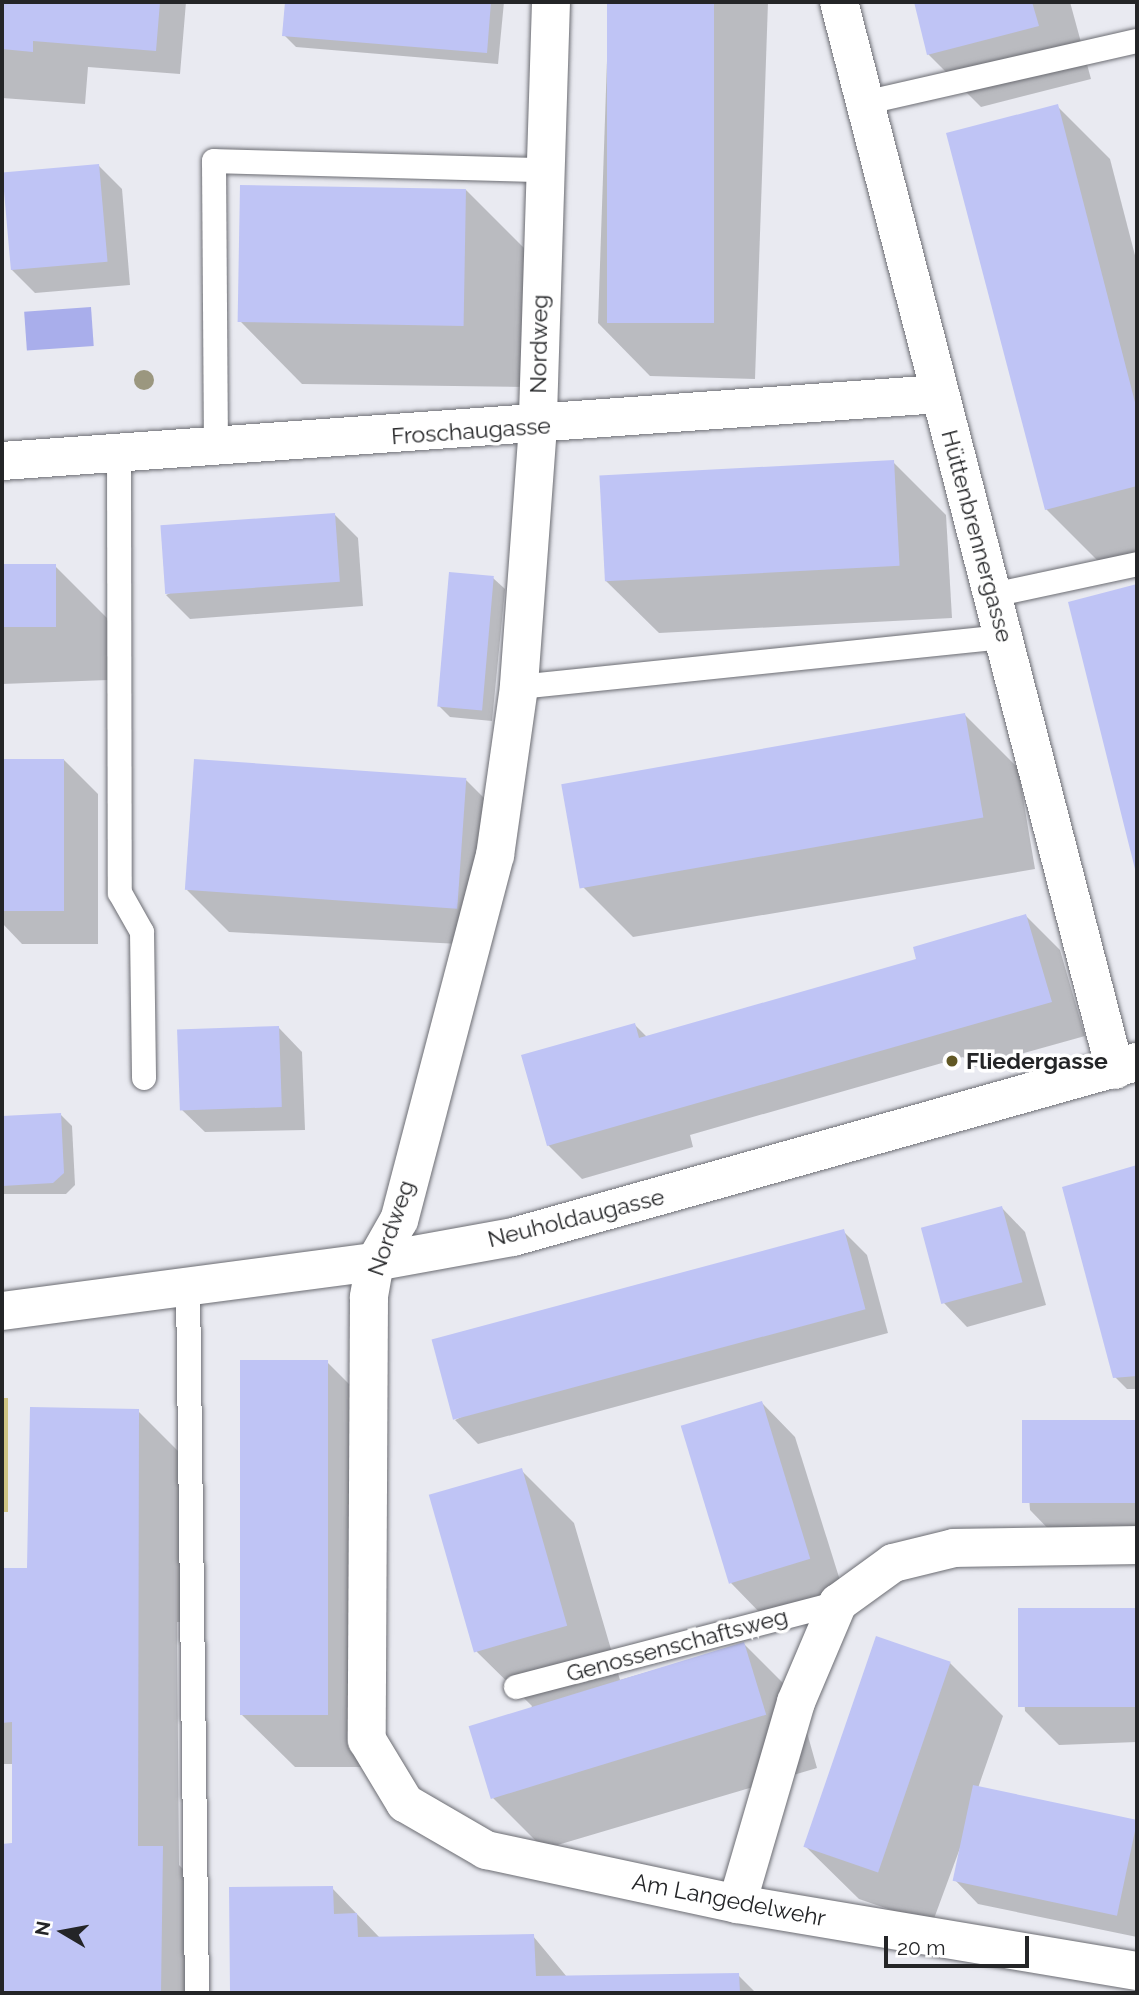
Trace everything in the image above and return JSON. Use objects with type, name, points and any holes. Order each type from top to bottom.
[{"type":"street","name":"Nordweg","points":[[367,1740],[369,1307],[375,1262],[399,1220],[495,855],[519,687],[538,426],[542,170],[551,2]]},
{"type":"street","name":"Hüttenbrennergasse","points":[[839,2],[1003,637],[1126,1066]]},
{"type":"street","name":"Froschaugasse","points":[[2,461],[538,426],[940,394]]},
{"type":"street","name":"Neuholdaugasse","points":[[2,1311],[375,1262],[513,1237],[1126,1066]]},
{"type":"street","name":"Genossenschaftsweg","points":[[737,1904],[796,1702],[838,1603],[893,1563],[954,1548],[1137,1545]]},
{"type":"street","name":"Am Langedelwehr","points":[[367,1740],[405,1803],[486,1850],[737,1904],[1137,1971]]},
{"type":"lane","points":[[864,103],[1137,41]]},
{"type":"lane","points":[[216,449],[214,162],[542,170]]},
{"type":"lane","points":[[119,454],[120,893],[142,932],[144,1079]]},
{"type":"lane","points":[[993,596],[1137,564]]},
{"type":"lane","points":[[519,687],[1003,637]]},
{"type":"lane","points":[[188,1287],[197,1993]]},
{"type":"lane","name":"Genossenschaftsweg","points":[[516,1687],[838,1603]]},
{"type":"shaded area","points":[[2,1398],[8,1398],[8,1512],[2,1512]]},
{"type":"water","points":[[91,307],[94,346],[27,351],[24,312]]},
{"type":"building","points":[[2,2],[160,2],[156,51],[33,41],[33,52],[2,49]]},
{"type":"building","points":[[285,2],[491,2],[487,53],[282,36]]},
{"type":"building","points":[[607,2],[714,2],[714,323],[607,323]]},
{"type":"building","points":[[914,2],[1032,2],[1039,26],[927,55]]},
{"type":"building","points":[[1058,104],[1137,410],[1137,486],[1045,510],[946,133]]},
{"type":"building","points":[[99,164],[108,262],[11,270],[2,172]]},
{"type":"building","points":[[240,185],[466,189],[464,326],[238,322]]},
{"type":"building","points":[[894,460],[900,566],[605,581],[599,475]]},
{"type":"building","points":[[335,513],[340,582],[165,594],[160,525]]},
{"type":"building","points":[[2,564],[56,564],[56,627],[2,627]]},
{"type":"building","points":[[449,572],[494,576],[482,710],[437,706]]},
{"type":"building","points":[[1137,584],[1137,873],[1136,873],[1068,602]]},
{"type":"building","points":[[965,713],[983,817],[580,889],[561,784]]},
{"type":"building","points":[[2,759],[64,759],[64,911],[2,911]]},
{"type":"building","points":[[194,759],[466,778],[457,909],[185,890]]},
{"type":"building","points":[[1026,914],[1052,1002],[547,1146],[521,1055],[635,1023],[639,1038],[916,959],[913,947]]},
{"type":"building","points":[[279,1026],[282,1107],[180,1111],[177,1030]]},
{"type":"building","points":[[61,1113],[64,1173],[53,1183],[2,1186],[2,1116]]},
{"type":"building","points":[[1137,1165],[1137,1376],[1113,1378],[1062,1187]]},
{"type":"building","points":[[1002,1206],[1022,1282],[941,1304],[921,1228]]},
{"type":"building","points":[[844,1229],[865,1309],[453,1420],[432,1340]]},
{"type":"building","points":[[240,1360],[328,1360],[328,1715],[240,1715]]},
{"type":"building","points":[[762,1401],[810,1559],[729,1584],[681,1426]]},
{"type":"building","points":[[30,1407],[139,1409],[138,1846],[163,1846],[161,1993],[2,1993],[2,1844],[12,1843],[12,1722],[2,1723],[2,1568],[27,1568]]},
{"type":"building","points":[[1022,1420],[1137,1420],[1137,1503],[1022,1503]]},
{"type":"building","points":[[522,1468],[567,1626],[474,1652],[429,1495]]},
{"type":"building","points":[[1018,1608],[1137,1608],[1137,1707],[1018,1707]]},
{"type":"building","points":[[876,1636],[951,1662],[878,1873],[803,1847]]},
{"type":"building","points":[[744,1642],[766,1715],[491,1799],[469,1726]]},
{"type":"building","points":[[973,1785],[1137,1820],[1117,1916],[953,1881]]},
{"type":"building","points":[[333,1886],[334,1914],[357,1913],[358,1937],[534,1934],[536,1976],[739,1973],[740,1993],[230,1993],[229,1887]]},
{"type":"place","name":"Fliedergasse","points":[[952,1061]]}]
